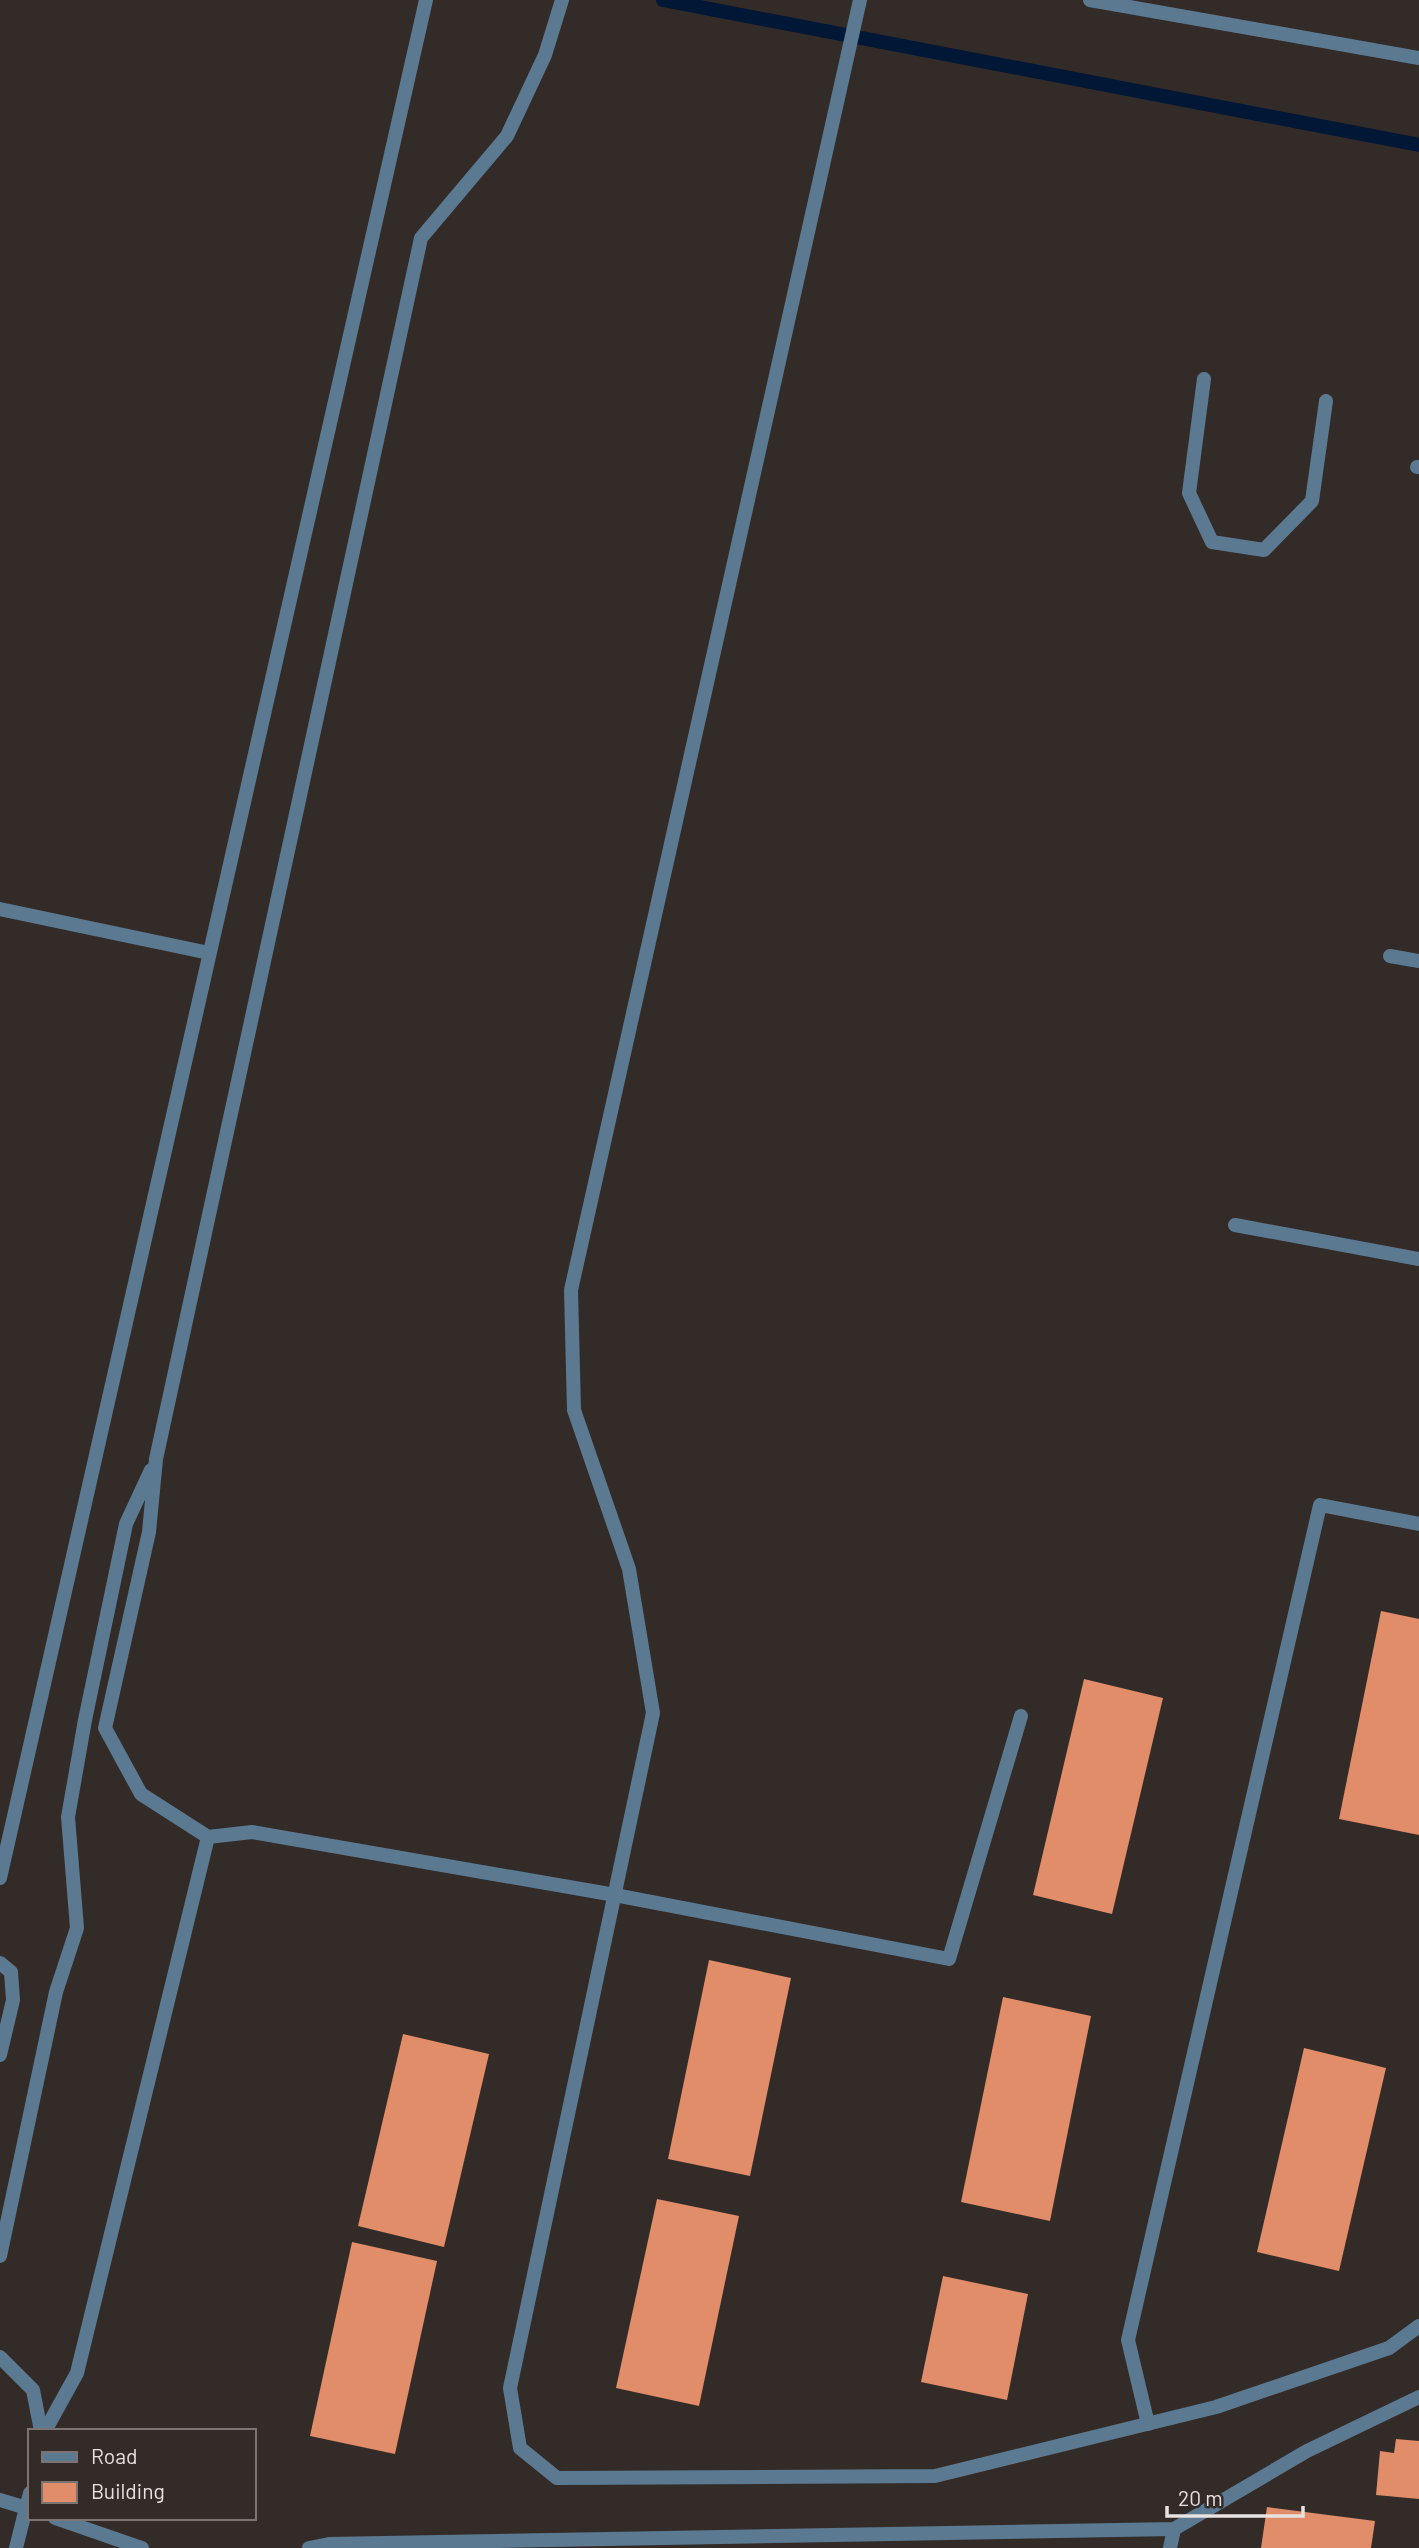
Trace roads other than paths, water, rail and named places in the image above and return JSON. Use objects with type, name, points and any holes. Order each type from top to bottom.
[{"type":"street","points":[[0,1878],[426,0]]},
{"type":"street","points":[[562,0],[545,55],[507,136],[421,238],[156,1459],[149,1531],[105,1728],[141,1794],[208,1838],[252,1832],[615,1895],[949,1959],[1021,1716]]},
{"type":"street","points":[[860,0],[571,1290],[573,1410],[629,1569],[653,1713],[510,2388],[520,2448],[557,2478],[935,2476],[1216,2407],[1389,2348],[1419,2326]]},
{"type":"street","points":[[1090,0],[1419,58]]},
{"type":"street","points":[[1204,379],[1189,493],[1212,542],[1264,550],[1312,501],[1326,401]]},
{"type":"street","points":[[0,909],[209,953]]},
{"type":"street","points":[[1390,956],[1419,961]]},
{"type":"street","points":[[1235,1225],[1419,1259]]},
{"type":"street","points":[[0,2256],[56,1992],[76,1927],[68,1817],[85,1720],[127,1524],[156,1459]]},
{"type":"street","points":[[1148,2424],[1128,2340],[1320,1504],[1419,1524]]},
{"type":"street","points":[[44,2429],[77,2373],[208,1838]]},
{"type":"street","points":[[0,1963],[11,1972],[13,2000],[0,2055]]},
{"type":"street","points":[[0,2357],[33,2390],[43,2429]]},
{"type":"street","points":[[309,2548],[356,2544],[1174,2529],[1307,2451],[1419,2397]]},
{"type":"street","points":[[0,2500],[28,2509],[16,2548]]},
{"type":"street","points":[[61,2520],[142,2548]]},
{"type":"street","points":[[1170,2548],[1174,2529]]},
{"type":"waterway","points":[[663,0],[1419,145]]}]
